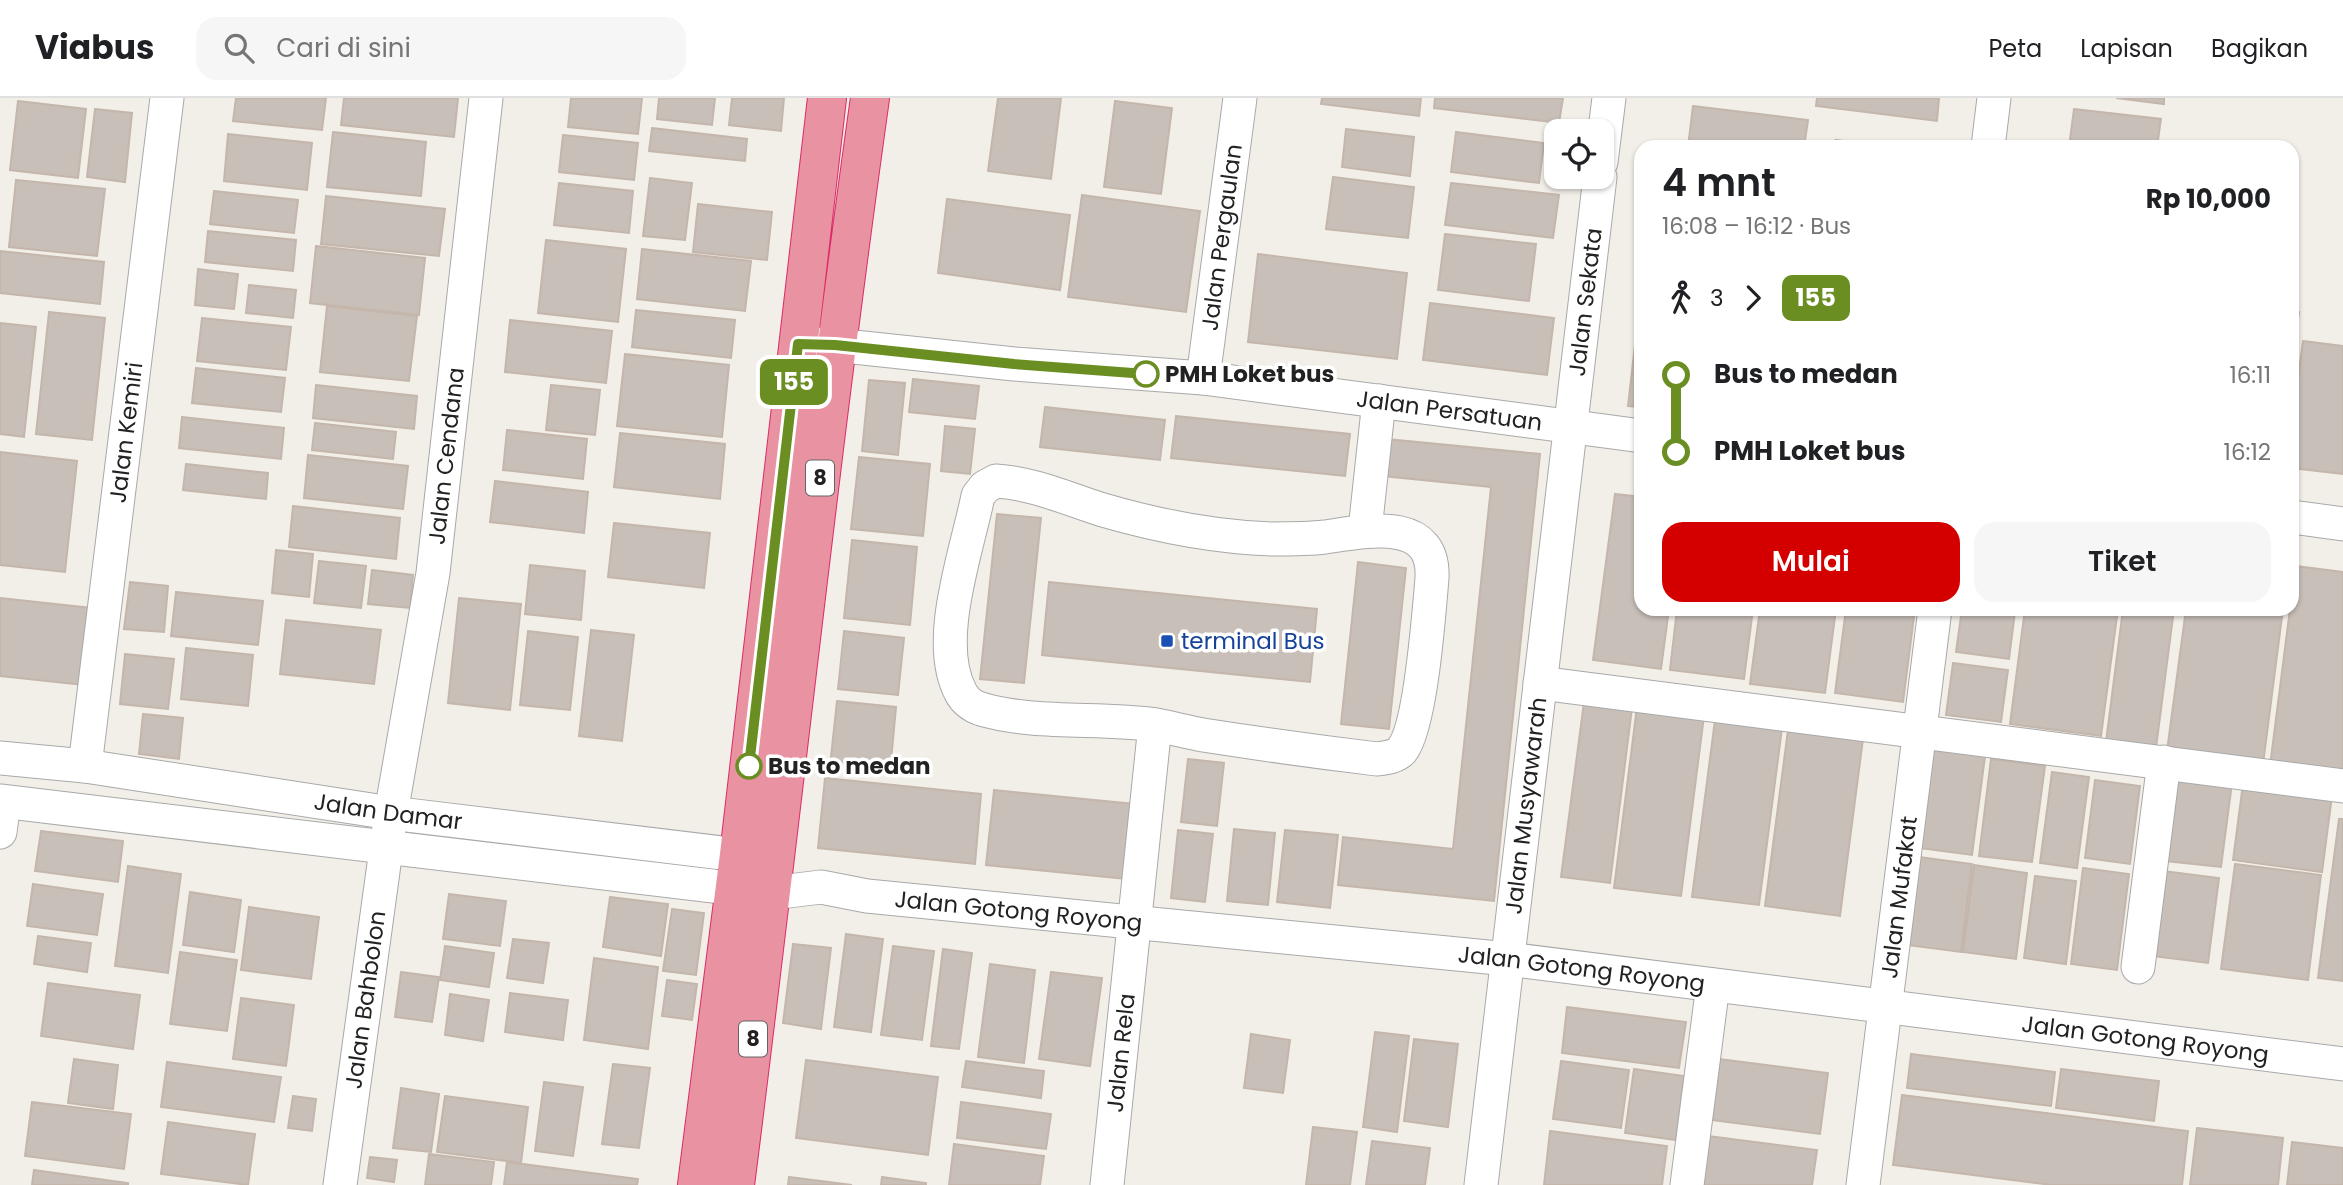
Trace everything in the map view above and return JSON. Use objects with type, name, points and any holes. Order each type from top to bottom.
[{"type":"highway","name":"8","points":[[735,1185],[774,876],[817,344],[827,98]]},
{"type":"highway","name":"8","points":[[697,1185],[737,871],[817,344],[870,98]]},
{"type":"street","name":"Jalan Kemiri","points":[[85,766],[167,98]]},
{"type":"street","name":"Jalan Cendana","points":[[391,813],[433,573],[486,98]]},
{"type":"street","name":"Jalan Pergaulan","points":[[1203,378],[1240,98]]},
{"type":"street","points":[[1606,119],[1609,98]]},
{"type":"street","points":[[1989,140],[1994,98]]},
{"type":"street","name":"Jalan Sekata","points":[[1570,427],[1599,189]]},
{"type":"street","name":"Jalan Persatuan","points":[[817,344],[1014,364],[1203,378],[1634,435]]},
{"type":"street","points":[[1365,530],[1378,401]]},
{"type":"street","name":"Jalan Musyawarah","points":[[1480,1185],[1570,427]]},
{"type":"street","points":[[996,481],[1014,482],[1148,523],[1226,536],[1274,539],[1322,537],[1365,530],[1399,533],[1418,539],[1428,548],[1433,565],[1423,668],[1415,710],[1402,750],[1390,757],[1377,759],[1284,747],[1155,725],[1031,717],[983,710],[970,705],[961,693],[949,647],[951,620],[978,496],[985,487],[996,481]]},
{"type":"street","points":[[2299,518],[2343,524]]},
{"type":"street","name":"Jalan Mufakat","points":[[1863,1185],[1934,616]]},
{"type":"street","points":[[1540,683],[2343,786]]},
{"type":"street","name":"Jalan Rela","points":[[1107,1185],[1155,725]]},
{"type":"street","name":"Jalan Damar","points":[[0,758],[85,766],[774,876]]},
{"type":"street","points":[[2138,967],[2164,762]]},
{"type":"street","name":"Jalan Damar","points":[[1,812],[387,846],[737,871]]},
{"type":"street","name":"Jalan Bahbolon","points":[[340,1185],[391,813]]},
{"type":"street","name":"Jalan Gotong Royong","points":[[774,876],[867,896],[1508,959],[2343,1064]]},
{"type":"street","points":[[1687,1185],[1713,985]]},
{"type":"building","points":[[236,98],[326,98],[322,130],[233,121]]},
{"type":"building","points":[[344,98],[458,98],[454,137],[341,125]]},
{"type":"building","points":[[571,98],[642,98],[638,134],[568,127]]},
{"type":"building","points":[[659,98],[715,98],[712,125],[657,119]]},
{"type":"building","points":[[732,98],[784,98],[781,131],[729,125]]},
{"type":"building","points":[[998,98],[1061,98],[1051,179],[988,171]]},
{"type":"building","points":[[1322,98],[1421,98],[1419,116],[1321,104]]},
{"type":"building","points":[[1435,98],[1563,98],[1560,119],[1544,119],[1544,121],[1434,108]]},
{"type":"building","points":[[1817,98],[1939,98],[1937,121],[1816,106]]},
{"type":"building","points":[[2116,98],[2164,98],[2164,104]]},
{"type":"building","points":[[18,101],[86,109],[78,178],[10,170]]},
{"type":"building","points":[[1115,101],[1172,108],[1161,194],[1104,187]]},
{"type":"building","points":[[1693,106],[1808,120],[1805,140],[1689,140]]},
{"type":"building","points":[[95,109],[132,113],[125,182],[87,177]]},
{"type":"building","points":[[2074,109],[2161,119],[2158,140],[2070,140]]},
{"type":"building","points":[[652,128],[747,139],[745,161],[649,151]]},
{"type":"building","points":[[1346,129],[1414,137],[1410,176],[1342,167]]},
{"type":"building","points":[[333,132],[426,142],[421,196],[327,187]]},
{"type":"building","points":[[1456,132],[1544,143],[1539,183],[1451,172]]},
{"type":"building","points":[[228,134],[312,143],[307,190],[224,181]]},
{"type":"building","points":[[563,135],[638,143],[634,180],[559,172]]},
{"type":"building","points":[[1333,177],[1414,187],[1408,238],[1326,229]]},
{"type":"building","points":[[650,178],[692,183],[685,240],[643,236]]},
{"type":"building","points":[[16,180],[105,189],[97,256],[9,247]]},
{"type":"building","points":[[559,183],[633,191],[629,233],[554,225]]},
{"type":"building","points":[[1451,183],[1559,195],[1553,238],[1445,225]]},
{"type":"building","points":[[214,191],[298,200],[294,233],[210,224]]},
{"type":"building","points":[[1082,195],[1200,211],[1186,312],[1068,297]]},
{"type":"building","points":[[326,196],[445,209],[439,256],[321,244]]},
{"type":"building","points":[[947,199],[1070,215],[1060,290],[938,273]]},
{"type":"building","points":[[698,204],[772,212],[767,260],[693,252]]},
{"type":"building","points":[[208,231],[296,240],[293,271],[205,262]]},
{"type":"building","points":[[1445,234],[1536,244],[1529,301],[1438,290]]},
{"type":"building","points":[[546,240],[626,249],[618,322],[538,313]]},
{"type":"building","points":[[316,246],[425,258],[419,315],[310,303]]},
{"type":"building","points":[[642,249],[751,261],[745,311],[637,299]]},
{"type":"building","points":[[0,251],[104,262],[100,304],[0,293]]},
{"type":"building","points":[[1258,254],[1407,273],[1397,359],[1248,342]]},
{"type":"building","points":[[198,269],[238,274],[234,309],[195,305]]},
{"type":"building","points":[[249,285],[296,290],[293,318],[246,313]]},
{"type":"building","points":[[1430,303],[1554,318],[1547,375],[1423,360]]},
{"type":"building","points":[[327,306],[417,316],[409,381],[320,372]]},
{"type":"building","points":[[636,310],[735,320],[731,358],[632,347]]},
{"type":"building","points":[[49,312],[105,318],[92,440],[36,434]]},
{"type":"building","points":[[202,318],[291,327],[286,370],[197,361]]},
{"type":"building","points":[[510,320],[612,331],[606,383],[505,372]]},
{"type":"building","points":[[0,323],[36,327],[24,437],[0,434]]},
{"type":"building","points":[[2303,341],[2343,346],[2343,474],[2299,469],[2299,370]]},
{"type":"building","points":[[625,354],[729,365],[722,437],[617,426]]},
{"type":"building","points":[[1634,354],[1634,406],[1628,406]]},
{"type":"building","points":[[196,368],[285,378],[281,412],[192,403]]},
{"type":"building","points":[[913,379],[979,386],[975,419],[909,412]]},
{"type":"building","points":[[869,380],[905,383],[898,455],[862,451]]},
{"type":"building","points":[[316,385],[417,396],[414,429],[313,418]]},
{"type":"building","points":[[551,385],[600,390],[595,435],[546,430]]},
{"type":"building","points":[[1045,407],[1165,420],[1160,460],[1040,447]]},
{"type":"building","points":[[1176,416],[1350,434],[1345,476],[1171,458]]},
{"type":"building","points":[[182,417],[284,428],[281,459],[179,448]]},
{"type":"building","points":[[315,423],[396,432],[393,459],[312,450]]},
{"type":"building","points":[[945,426],[975,429],[970,474],[941,471]]},
{"type":"building","points":[[507,430],[587,439],[583,479],[503,470]]},
{"type":"building","points":[[620,433],[725,444],[720,499],[614,487]]},
{"type":"building","points":[[1387,439],[1540,454],[1494,901],[1338,885],[1343,837],[1453,849],[1491,487],[1383,476]]},
{"type":"building","points":[[0,452],[77,461],[65,572],[0,565]]},
{"type":"building","points":[[308,455],[408,466],[403,509],[304,498]]},
{"type":"building","points":[[859,457],[930,464],[923,536],[851,529]]},
{"type":"building","points":[[186,464],[268,473],[266,499],[183,490]]},
{"type":"building","points":[[495,481],[588,492],[584,533],[490,522]]},
{"type":"building","points":[[1615,494],[1634,496],[1634,616],[1668,616],[1661,669],[1593,660]]},
{"type":"building","points":[[293,506],[400,518],[396,559],[289,547]]},
{"type":"building","points":[[997,514],[1041,518],[1024,683],[980,679]]},
{"type":"building","points":[[614,523],[710,533],[704,588],[608,577]]},
{"type":"building","points":[[852,540],[917,547],[910,625],[844,618]]},
{"type":"building","points":[[276,550],[313,554],[309,597],[272,593]]},
{"type":"building","points":[[319,561],[366,566],[361,608],[314,603]]},
{"type":"building","points":[[1358,562],[1406,568],[1389,729],[1341,724]]},
{"type":"building","points":[[530,565],[585,571],[581,620],[525,614]]},
{"type":"building","points":[[2299,566],[2343,572],[2343,776],[2270,766],[2289,616],[2299,616]]},
{"type":"building","points":[[372,570],[413,575],[410,608],[368,604]]},
{"type":"building","points":[[130,582],[168,586],[164,632],[124,629]]},
{"type":"building","points":[[1049,582],[1317,609],[1310,682],[1042,655]]},
{"type":"building","points":[[176,592],[263,601],[258,645],[171,636]]},
{"type":"building","points":[[0,598],[91,608],[83,685],[0,676]]},
{"type":"building","points":[[459,598],[521,604],[510,710],[448,703]]},
{"type":"building","points":[[1676,616],[1752,616],[1744,679],[1670,670]]},
{"type":"building","points":[[1759,616],[1835,616],[1825,693],[1750,684]]},
{"type":"building","points":[[1845,616],[1914,616],[1903,702],[1835,693]]},
{"type":"building","points":[[1961,616],[2014,616],[2009,659],[1956,652]]},
{"type":"building","points":[[2024,616],[2117,616],[2101,736],[2010,724]]},
{"type":"building","points":[[2122,616],[2173,616],[2156,748],[2106,742]]},
{"type":"building","points":[[2185,616],[2282,616],[2263,764],[2167,751]]},
{"type":"building","points":[[286,620],[381,630],[374,684],[280,674]]},
{"type":"building","points":[[591,630],[634,635],[622,741],[579,736]]},
{"type":"building","points":[[528,631],[578,637],[570,710],[520,705]]},
{"type":"building","points":[[844,631],[904,638],[898,695],[838,689]]},
{"type":"building","points":[[186,648],[253,655],[248,706],[181,699]]},
{"type":"building","points":[[125,654],[174,659],[168,709],[120,704]]},
{"type":"building","points":[[1953,663],[2008,670],[2001,722],[1946,715]]},
{"type":"building","points":[[837,701],[896,707],[890,772],[830,766]]},
{"type":"building","points":[[1584,702],[1632,708],[1610,883],[1561,877]]},
{"type":"building","points":[[1637,707],[1704,716],[1681,896],[1614,888]]},
{"type":"building","points":[[143,714],[183,718],[179,759],[139,754]]},
{"type":"building","points":[[1715,720],[1782,728],[1759,905],[1692,897]]},
{"type":"building","points":[[1788,730],[1863,739],[1840,916],[1765,906]]},
{"type":"building","points":[[1932,742],[1986,749],[1972,855],[1919,848]]},
{"type":"building","points":[[1188,759],[1224,763],[1217,826],[1181,822]]},
{"type":"building","points":[[1991,759],[2045,766],[2032,862],[1979,856]]},
{"type":"building","points":[[2052,772],[2089,777],[2077,868],[2040,863]]},
{"type":"building","points":[[2177,776],[2232,783],[2221,867],[2166,861]]},
{"type":"building","points":[[825,778],[981,794],[975,864],[818,848]]},
{"type":"building","points":[[2095,780],[2140,786],[2130,864],[2085,858]]},
{"type":"building","points":[[2243,784],[2332,796],[2322,872],[2233,860]]},
{"type":"building","points":[[994,790],[1134,804],[1126,879],[986,865]]},
{"type":"building","points":[[2339,819],[2343,819],[2343,981],[2318,978]]},
{"type":"building","points":[[1234,829],[1275,833],[1268,905],[1227,901]]},
{"type":"building","points":[[1178,830],[1213,834],[1205,902],[1171,898]]},
{"type":"building","points":[[1285,830],[1338,835],[1330,908],[1277,902]]},
{"type":"building","points":[[41,831],[123,841],[118,882],[35,871]]},
{"type":"building","points":[[1919,857],[1972,864],[1961,952],[1907,945]]},
{"type":"building","points":[[2235,864],[2321,875],[2308,980],[2221,969]]},
{"type":"building","points":[[1974,865],[2027,873],[2016,959],[1963,952]]},
{"type":"building","points":[[128,866],[181,874],[168,973],[115,966]]},
{"type":"building","points":[[2083,868],[2129,874],[2117,970],[2071,964]]},
{"type":"building","points":[[2163,871],[2219,878],[2208,963],[2152,956]]},
{"type":"building","points":[[2035,876],[2076,881],[2066,964],[2024,958]]},
{"type":"building","points":[[33,884],[103,894],[97,935],[27,926]]},
{"type":"building","points":[[190,892],[241,900],[234,952],[183,945]]},
{"type":"building","points":[[449,894],[506,901],[500,946],[443,939]]},
{"type":"building","points":[[610,897],[668,904],[661,956],[603,947]]},
{"type":"building","points":[[249,907],[319,917],[311,979],[241,970]]},
{"type":"building","points":[[672,909],[704,913],[696,975],[663,971]]},
{"type":"building","points":[[846,934],[883,939],[871,1032],[834,1027]]},
{"type":"building","points":[[38,936],[91,943],[87,972],[34,964]]},
{"type":"building","points":[[513,939],[549,943],[543,983],[507,978]]},
{"type":"building","points":[[793,944],[831,948],[821,1029],[783,1023]]},
{"type":"building","points":[[445,946],[494,953],[489,987],[440,980]]},
{"type":"building","points":[[893,946],[934,951],[922,1040],[881,1035]]},
{"type":"building","points":[[943,949],[972,953],[959,1049],[931,1046]]},
{"type":"building","points":[[180,952],[237,960],[227,1031],[170,1024]]},
{"type":"building","points":[[594,958],[658,967],[648,1049],[584,1040]]},
{"type":"building","points":[[990,964],[1035,970],[1024,1063],[978,1057]]},
{"type":"building","points":[[401,972],[439,977],[432,1022],[395,1017]]},
{"type":"building","points":[[1051,972],[1102,978],[1090,1066],[1039,1059]]},
{"type":"building","points":[[667,980],[697,984],[692,1020],[662,1016]]},
{"type":"building","points":[[48,983],[140,995],[133,1049],[41,1036]]},
{"type":"building","points":[[510,993],[568,1000],[563,1040],[505,1032]]},
{"type":"building","points":[[450,994],[489,1000],[483,1041],[445,1035]]},
{"type":"building","points":[[241,998],[294,1005],[286,1066],[233,1059]]},
{"type":"building","points":[[1567,1007],[1686,1022],[1679,1068],[1562,1053]]},
{"type":"building","points":[[1375,1032],[1409,1036],[1397,1132],[1363,1127]]},
{"type":"building","points":[[1251,1034],[1290,1040],[1283,1093],[1244,1088]]},
{"type":"building","points":[[1414,1039],[1458,1044],[1448,1127],[1404,1121]]},
{"type":"building","points":[[1911,1054],[2055,1072],[2051,1106],[1907,1088]]},
{"type":"building","points":[[74,1059],[118,1065],[113,1109],[68,1103]]},
{"type":"building","points":[[1719,1059],[1828,1073],[1820,1134],[1711,1120]]},
{"type":"building","points":[[806,1060],[938,1077],[928,1155],[796,1138]]},
{"type":"building","points":[[966,1061],[1044,1071],[1041,1098],[962,1087]]},
{"type":"building","points":[[1561,1061],[1629,1070],[1621,1128],[1553,1119]]},
{"type":"building","points":[[167,1062],[281,1077],[274,1122],[161,1107]]},
{"type":"building","points":[[613,1064],[650,1068],[639,1148],[602,1144]]},
{"type":"building","points":[[1634,1069],[1684,1076],[1676,1140],[1625,1133]]},
{"type":"building","points":[[2061,1069],[2159,1081],[2154,1121],[2056,1108]]},
{"type":"building","points":[[544,1082],[583,1087],[573,1156],[535,1151]]},
{"type":"building","points":[[401,1088],[439,1094],[431,1152],[393,1148]]},
{"type":"building","points":[[1902,1095],[2188,1131],[2182,1185],[2052,1185],[1893,1165]]},
{"type":"building","points":[[293,1096],[316,1099],[312,1131],[288,1128]]},
{"type":"building","points":[[445,1096],[528,1107],[521,1163],[437,1152]]},
{"type":"building","points":[[32,1102],[131,1114],[124,1169],[25,1156]]},
{"type":"building","points":[[961,1102],[1051,1114],[1046,1149],[957,1138]]},
{"type":"building","points":[[168,1122],[255,1134],[248,1185],[161,1174]]},
{"type":"building","points":[[1313,1127],[1357,1132],[1350,1185],[1306,1185]]},
{"type":"building","points":[[2197,1128],[2283,1138],[2278,1185],[2190,1185]]},
{"type":"building","points":[[1550,1131],[1667,1146],[1662,1185],[1544,1185]]},
{"type":"building","points":[[1708,1136],[1817,1150],[1812,1185],[1701,1185]]},
{"type":"building","points":[[1372,1141],[1430,1148],[1425,1185],[1366,1185]]},
{"type":"building","points":[[2292,1142],[2343,1148],[2343,1185],[2287,1185]]},
{"type":"building","points":[[954,1144],[1044,1156],[1040,1185],[949,1185]]},
{"type":"building","points":[[429,1154],[494,1162],[491,1185],[425,1185]]},
{"type":"building","points":[[370,1157],[397,1160],[394,1182],[367,1178]]},
{"type":"building","points":[[507,1162],[638,1179],[637,1185],[504,1185]]},
{"type":"building","points":[[34,1170],[128,1183],[128,1185],[32,1185]]},
{"type":"building","points":[[789,1177],[852,1185],[788,1185]]},
{"type":"building","points":[[882,1177],[926,1183],[926,1185],[881,1185]]},
{"type":"bus line","name":"155","points":[[749,766],[798,344],[835,345],[1014,364],[1146,374]]},
{"type":"place","name":"PMH Loket bus","points":[[1146,374]]},
{"type":"place","name":"terminal Bus","points":[[1167,641]]},
{"type":"place","name":"Bus to medan","points":[[749,766]]}]
